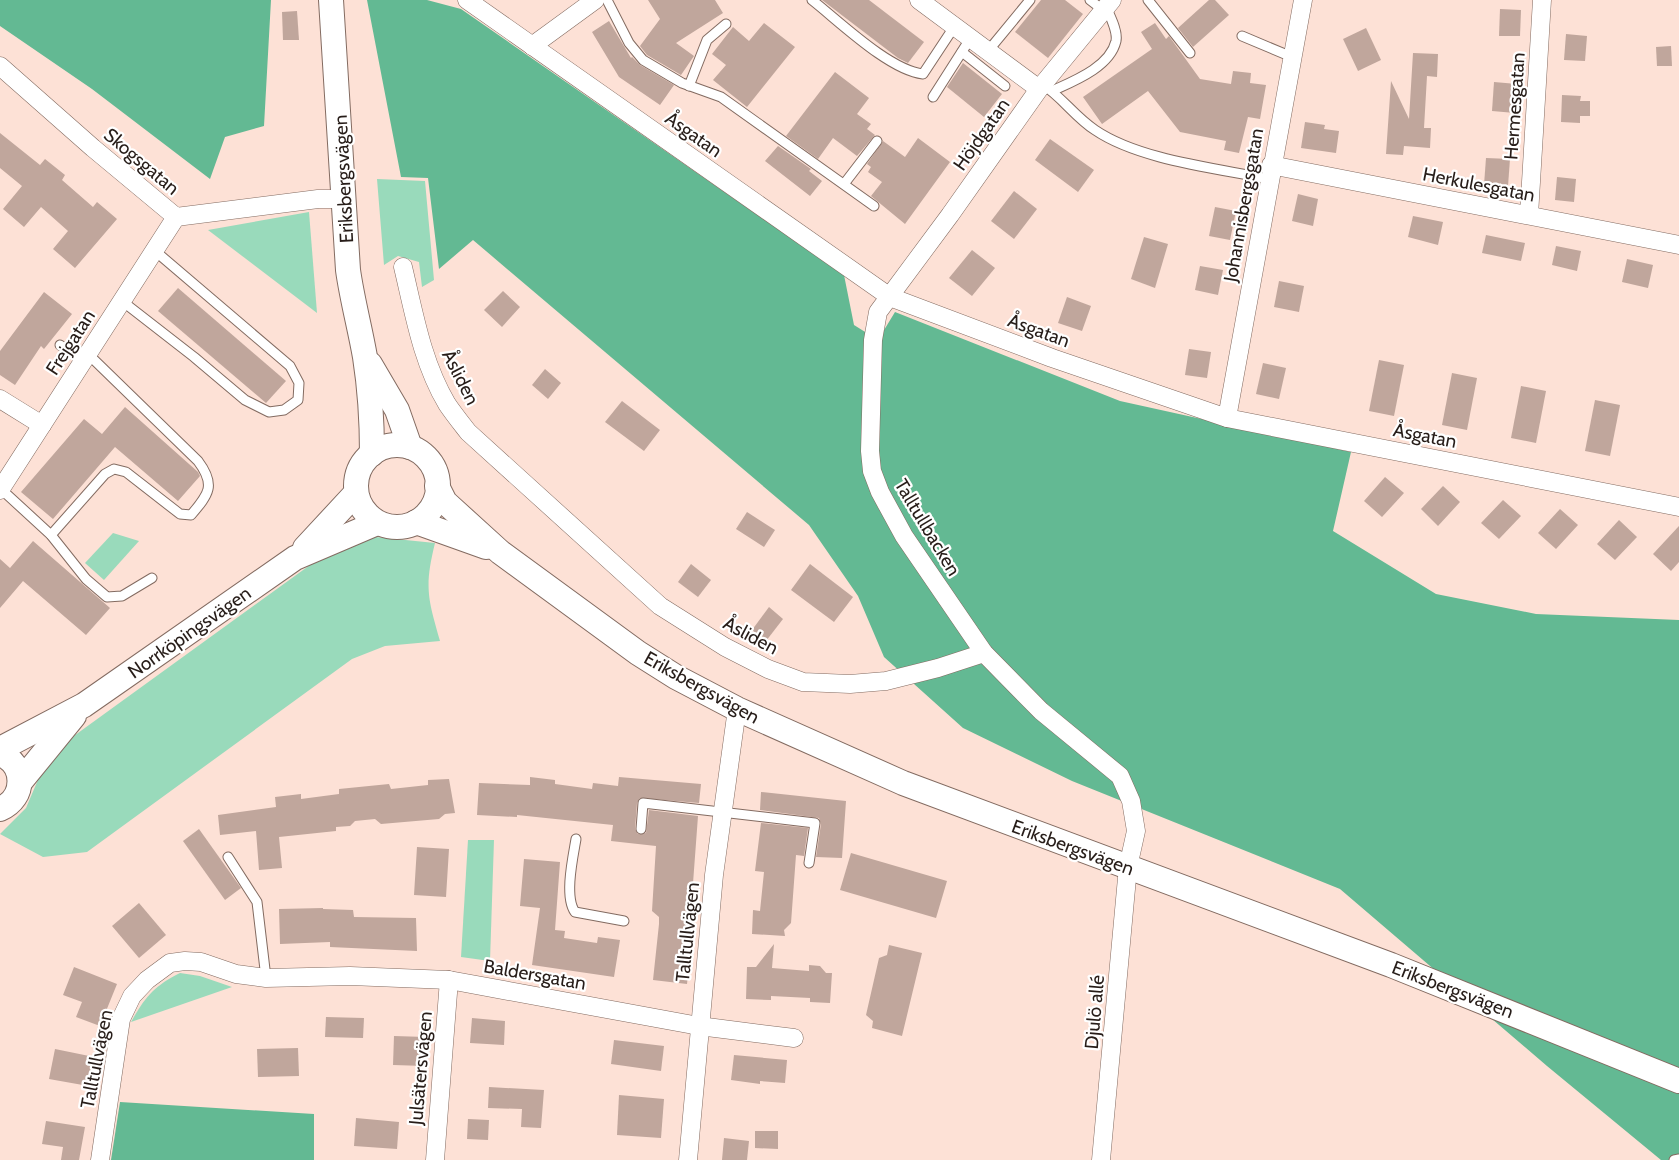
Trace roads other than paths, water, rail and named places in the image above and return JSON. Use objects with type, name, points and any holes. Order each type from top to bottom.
[{"type":"main road","name":"Eriksbergsvägen","points":[[331,0],[348,270],[353,306],[365,356],[372,416],[372,454]]},
{"type":"main road","name":"Eriksbergsvägen","points":[[365,356],[397,410],[410,447]]},
{"type":"main road","points":[[389,447],[410,447],[423,456],[433,467],[437,486],[433,505],[416,522],[396,527],[377,523],[362,509],[356,493],[361,468],[372,454],[389,447]]},
{"type":"main road","name":"Eriksbergsvägen","points":[[437,486],[445,502],[500,552],[638,653],[736,709],[903,783],[1391,965],[1679,1081]]},
{"type":"main road","name":"Norrköpingsvägen","points":[[295,558],[356,493]]},
{"type":"main road","name":"Eriksbergsvägen","points":[[416,522],[500,552]]},
{"type":"main road","name":"Norrköpingsvägen","points":[[0,749],[84,705],[295,558],[377,523]]},
{"type":"main road","name":"Norrköpingsvägen","points":[[0,809],[14,799],[20,781],[84,705]]},
{"type":"main road","points":[[0,754],[13,761],[18,770],[20,781]]},
{"type":"street","name":"Åsgatan","points":[[468,0],[890,296],[1052,358],[1227,418],[1679,507]]},
{"type":"street","points":[[532,46],[595,0]]},
{"type":"street","points":[[918,0],[954,26],[966,46],[988,51],[1044,88]]},
{"type":"street","name":"Johannisbergsgatan","points":[[1227,418],[1270,172],[1303,0]]},
{"type":"street","name":"Hermesgatan","points":[[1529,215],[1542,0]]},
{"type":"street","name":"Höjdgatan","points":[[890,296],[1044,88],[1103,4]]},
{"type":"street","name":"Skogsgatan","points":[[0,66],[93,148],[176,217],[309,200],[344,199]]},
{"type":"street","name":"Herkulesgatan","points":[[1270,172],[1529,215],[1679,245]]},
{"type":"street","name":"Frejgatan","points":[[0,489],[176,217]]},
{"type":"street","name":"Åsliden","points":[[403,267],[430,368],[447,404],[468,432],[660,606],[725,647],[768,669],[803,682],[850,684],[886,681],[938,668],[984,653]]},
{"type":"street","name":"Talltullbacken","points":[[890,296],[878,312],[873,334],[870,406],[872,471],[880,492],[904,536],[984,653]]},
{"type":"street","points":[[0,399],[42,425]]},
{"type":"street","points":[[984,653],[1041,711],[1120,776],[1131,801],[1136,831],[1128,867]]},
{"type":"street","name":"Talltullvägen","points":[[688,1160],[699,1026],[722,812],[736,709]]},
{"type":"street","name":"Djulö allé","points":[[1101,1160],[1128,867]]},
{"type":"street","name":"Talltullvägen","points":[[100,1160],[122,1018],[132,996],[147,980],[170,963],[185,961],[201,962],[236,974],[266,978]]},
{"type":"street","name":"Baldersgatan","points":[[266,978],[350,976],[449,980],[699,1026],[794,1038]]},
{"type":"street","name":"Julsätersvägen","points":[[435,1160],[449,980]]},
{"type":"lane","points":[[607,0],[629,43],[643,60],[690,86],[721,97],[874,206]]},
{"type":"lane","points":[[812,0],[890,62],[909,73],[923,74],[954,26]]},
{"type":"lane","points":[[988,51],[1030,0]]},
{"type":"lane","points":[[1148,0],[1190,53]]},
{"type":"lane","points":[[1044,88],[1078,80],[1107,58],[1117,40],[1103,4]]},
{"type":"lane","points":[[690,86],[707,40],[726,24]]},
{"type":"lane","points":[[1242,36],[1292,57]]},
{"type":"lane","points":[[934,97],[966,46],[1004,86]]},
{"type":"lane","points":[[1044,88],[1095,130],[1127,146],[1172,159],[1270,172]]},
{"type":"lane","points":[[844,184],[877,140]]},
{"type":"lane","points":[[122,301],[194,357],[245,400],[269,412],[284,410],[298,400],[300,382],[290,366],[154,250]]},
{"type":"lane","points":[[51,534],[105,474],[114,469],[126,472],[180,514],[191,515],[209,487],[208,474],[198,461],[86,358],[60,345]]},
{"type":"lane","points":[[0,489],[51,534],[86,579],[107,597],[122,596],[152,578]]},
{"type":"lane","points":[[641,829],[643,803],[815,823],[809,863]]},
{"type":"lane","points":[[576,839],[571,877],[571,906],[574,912],[624,921]]},
{"type":"lane","points":[[228,858],[258,902],[266,978]]},
{"type":"lane","points":[[1674,1160],[1679,1159]]}]
